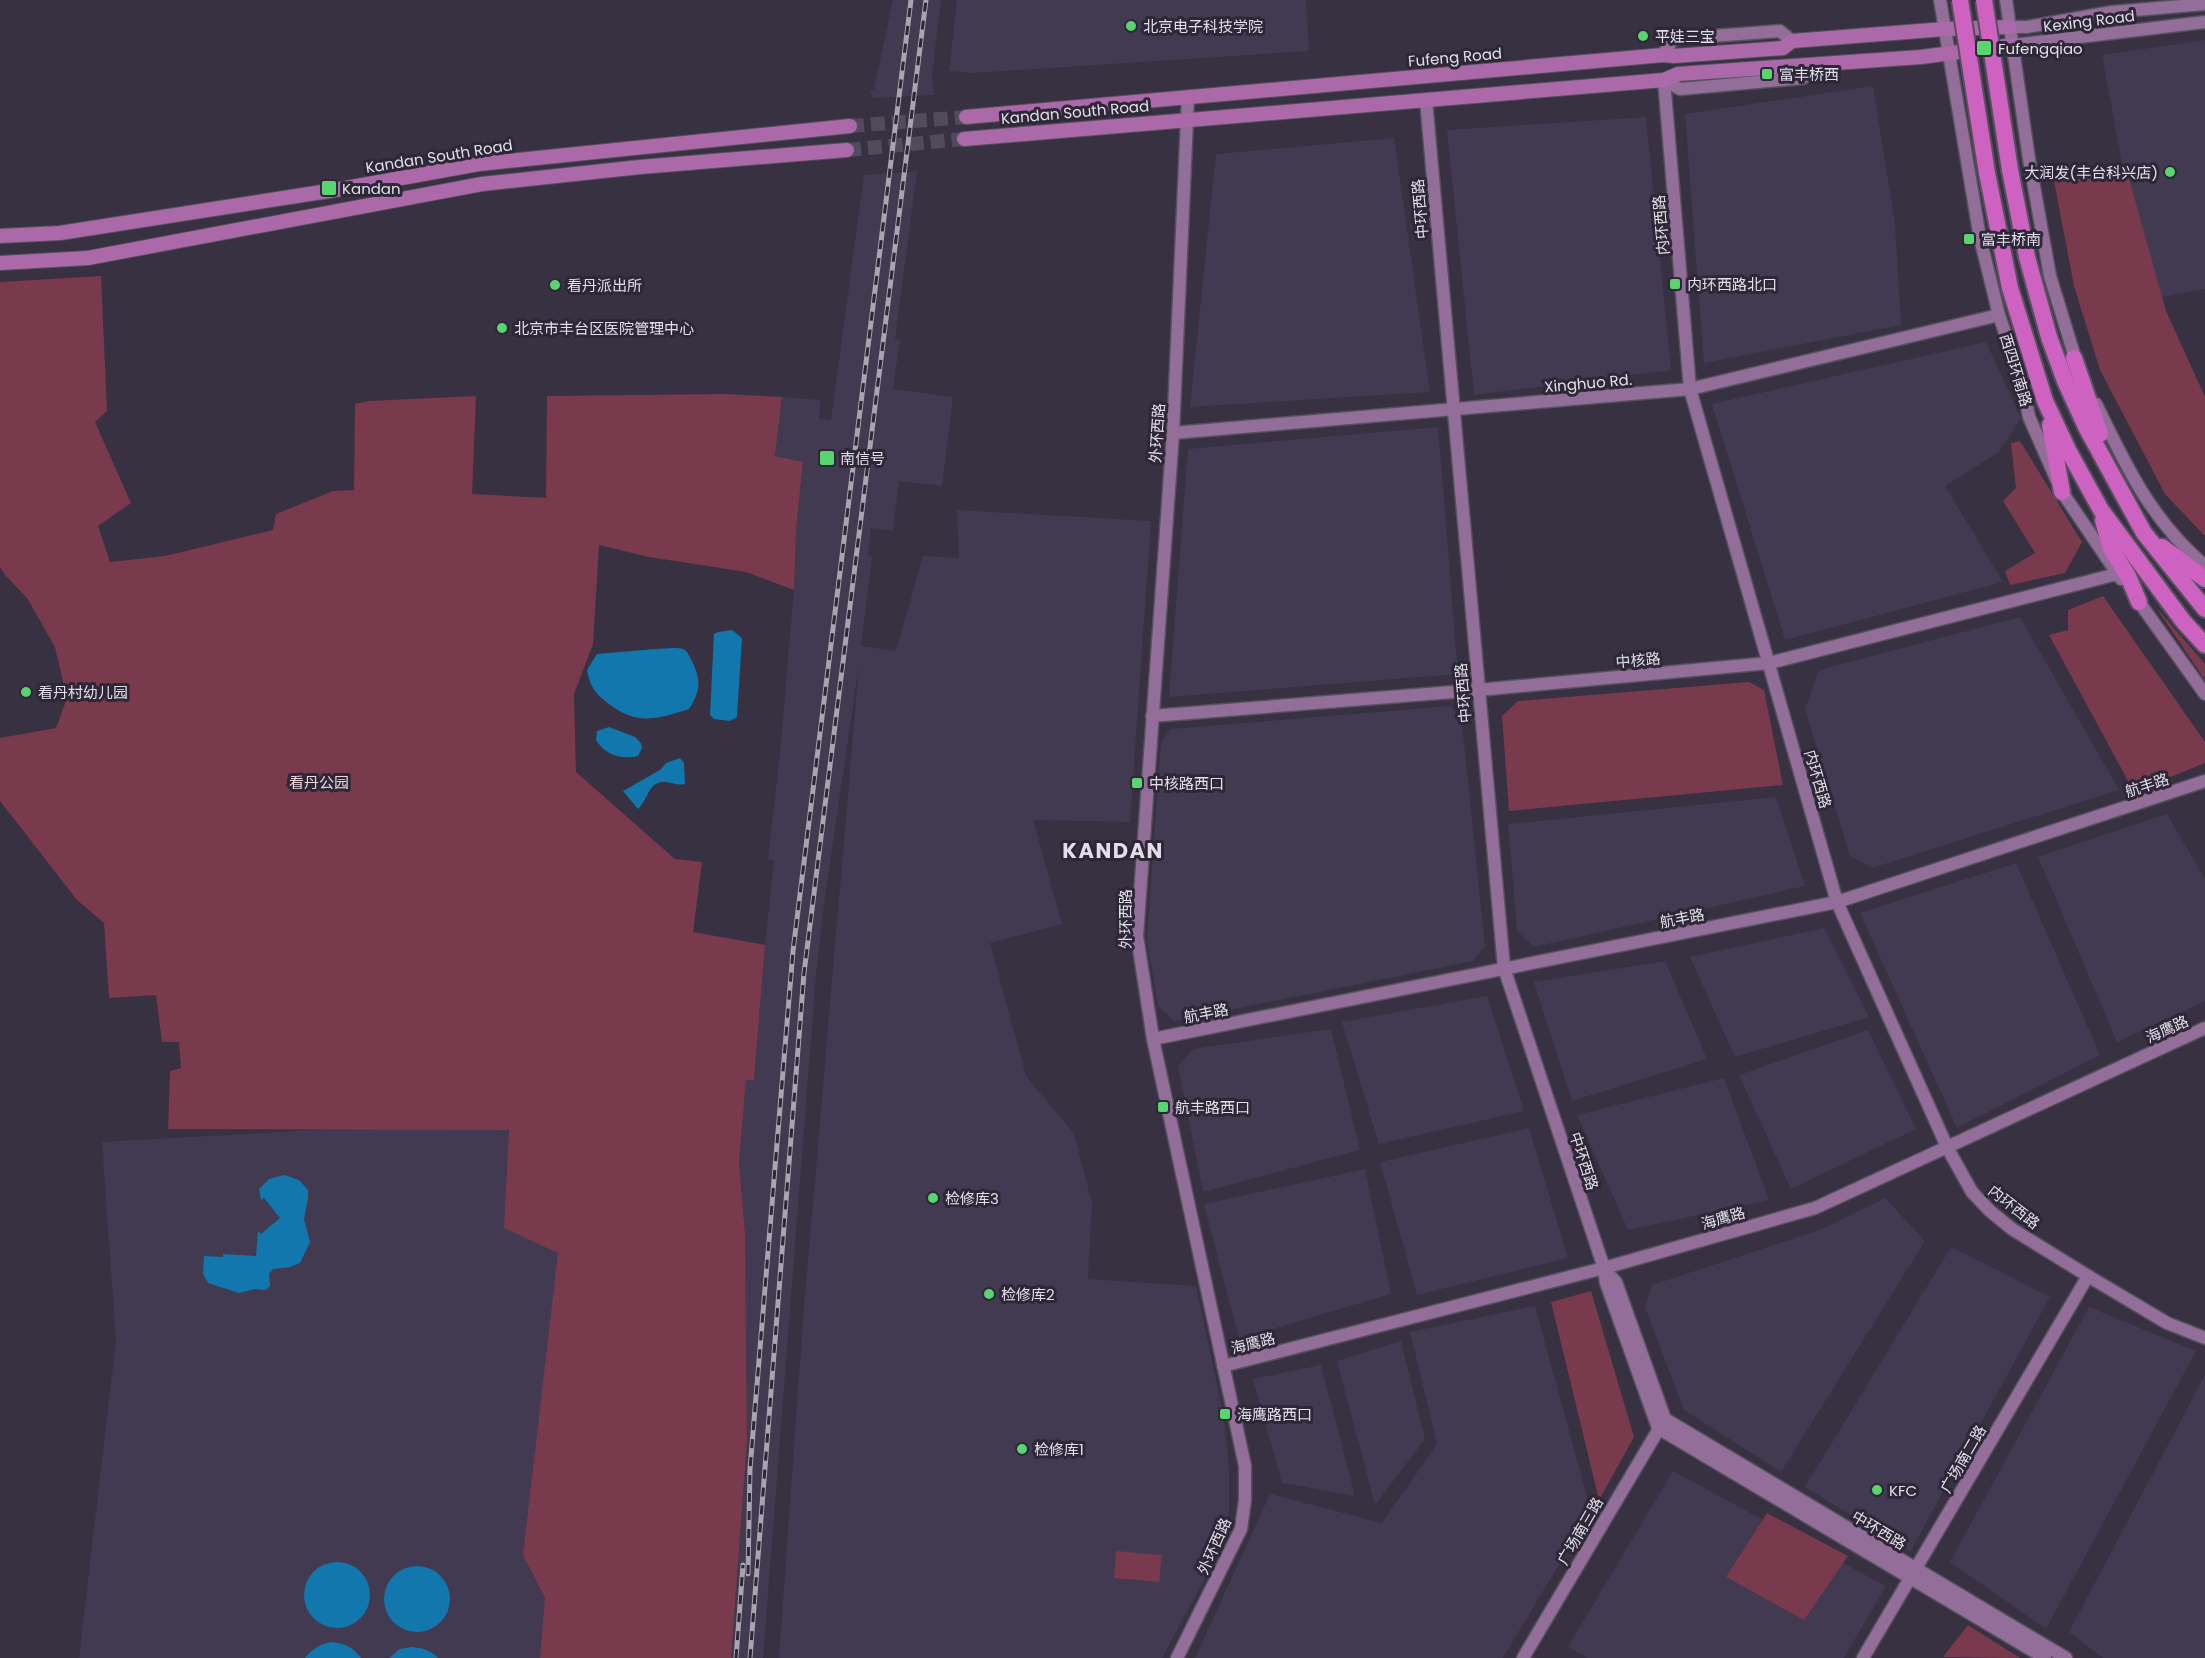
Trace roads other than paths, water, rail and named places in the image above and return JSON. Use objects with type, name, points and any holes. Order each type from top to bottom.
[{"type":"highway","name":"西四环南路","points":[[1960,0],[1987,173],[2010,288],[2045,401],[2068,450],[2101,510],[2183,621],[2205,645]]},
{"type":"highway","points":[[1984,0],[2010,170],[2027,256],[2049,337],[2069,390],[2118,489],[2144,533],[2205,609]]},
{"type":"highway","points":[[2074,358],[2118,489]]},
{"type":"highway","points":[[2045,401],[2062,492]]},
{"type":"highway","points":[[2101,510],[2111,549],[2128,576],[2139,602]]},
{"type":"highway","points":[[2144,533],[2205,579]]},
{"type":"main road","name":"Fufeng Road","points":[[966,117],[1663,55],[1783,48],[1792,41],[1945,29],[2010,27]]},
{"type":"main road","points":[[1188,119],[1664,80],[1678,74],[1799,64],[1811,66],[2013,45]]},
{"type":"main road","name":"Kandan South Road","points":[[964,139],[1188,119]]},
{"type":"main road","name":"Kandan South Road","points":[[0,236],[71,231],[335,190],[479,164],[850,126]]},
{"type":"main road","points":[[0,263],[88,258],[482,184],[640,167],[847,150]]},
{"type":"street","name":"西四环南路","points":[[1940,0],[1980,238],[1999,315],[2023,387],[2029,417],[2062,492],[2117,574],[2205,694]]},
{"type":"street","points":[[2006,0],[2029,159],[2050,276],[2074,358],[2124,460],[2147,500],[2162,522],[2205,566]]},
{"type":"street","name":"Kexing Road","points":[[2010,27],[2027,27],[2112,12],[2205,4]]},
{"type":"street","name":"Kexing Road","points":[[2013,45],[2205,22]]},
{"type":"street","name":"内环西路","points":[[1664,80],[1690,389],[1837,902],[1947,1149],[1972,1192],[1990,1211],[2012,1228],[2088,1276],[2167,1323],[2205,1338]]},
{"type":"street","name":"外环西路","points":[[1177,1658],[1241,1529],[1245,1500],[1245,1466],[1154,1039],[1137,936],[1173,433],[1188,97]]},
{"type":"street","name":"中环西路","points":[[1426,100],[1504,968],[1604,1268],[1616,1282],[1661,1423],[1913,1573],[2066,1658]]},
{"type":"street","name":"Xinghuo Rd.","points":[[1173,433],[1453,411],[1690,389],[1999,315]]},
{"type":"street","name":"中核路","points":[[1152,716],[1478,690],[1769,663],[2117,574]]},
{"type":"street","name":"航丰路","points":[[1154,1039],[1837,902],[2205,781]]},
{"type":"street","name":"海鹰路","points":[[1223,1366],[1604,1268],[1815,1208],[2205,1028]]},
{"type":"street","name":"广场南二路","points":[[1863,1658],[2088,1276]]},
{"type":"street","name":"广场南三路","points":[[1523,1658],[1661,1423]]},
{"type":"street","name":"中环西路","points":[[1913,1573],[2045,1658]]},
{"type":"water","points":[[732,630],[742,638],[737,717],[730,721],[714,719],[710,715],[714,634]]},
{"type":"water","points":[[680,648],[685,650],[692,661],[697,674],[698,691],[689,709],[657,718],[639,718],[619,711],[594,689],[587,670],[597,654]]},
{"type":"water","points":[[609,727],[635,737],[641,743],[642,748],[638,756],[620,757],[609,753],[600,745],[596,740],[597,731]]},
{"type":"water","points":[[680,758],[684,763],[685,784],[665,782],[655,785],[638,809],[623,791],[660,770],[666,763]]},
{"type":"water","points":[[284,1175],[299,1180],[308,1190],[304,1219],[310,1242],[300,1263],[273,1269],[269,1274],[270,1286],[265,1290],[255,1289],[239,1293],[208,1283],[203,1274],[204,1256],[223,1257],[223,1254],[256,1256],[258,1231],[261,1234],[280,1218],[264,1198],[261,1200],[259,1189],[269,1179]]},
{"type":"water","points":[[337,1562],[350,1565],[360,1572],[367,1582],[370,1595],[367,1608],[360,1618],[350,1625],[337,1628],[324,1625],[314,1618],[307,1608],[304,1595],[307,1582],[314,1572],[324,1565]]},
{"type":"water","points":[[417,1566],[430,1569],[440,1576],[447,1586],[450,1599],[447,1612],[440,1622],[430,1629],[417,1632],[404,1629],[394,1622],[387,1612],[384,1599],[387,1586],[394,1576],[404,1569]]},
{"type":"water","points":[[330,1642],[348,1646],[361,1658],[305,1658],[316,1648]]},
{"type":"water","points":[[411,1647],[426,1650],[438,1658],[389,1658],[400,1649]]},
{"type":"tunnel","points":[[850,126],[966,117]]},
{"type":"tunnel","points":[[847,150],[964,139]]},
{"type":"railway","points":[[748,1574],[750,1469],[793,951],[911,0]]},
{"type":"railway","points":[[750,1658],[804,973],[926,0]]},
{"type":"railway","points":[[736,1658],[743,1565]]},
{"type":"place","name":"北京电子科技学院","points":[[1131,26]]},
{"type":"place","name":"平娃三宝","points":[[1643,36]]},
{"type":"place","name":"Fufengqiao","points":[[1984,48]]},
{"type":"place","name":"富丰桥西","points":[[1767,74]]},
{"type":"place","name":"大润发(丰台科兴店)","points":[[2170,172]]},
{"type":"place","name":"Kandan","points":[[329,188]]},
{"type":"place","name":"富丰桥南","points":[[1969,239]]},
{"type":"place","name":"内环西路北口","points":[[1675,284]]},
{"type":"place","name":"看丹派出所","points":[[555,285]]},
{"type":"place","name":"北京市丰台区医院管理中心","points":[[502,328]]},
{"type":"place","name":"南信号","points":[[827,458]]},
{"type":"place","name":"看丹村幼儿园","points":[[26,692]]},
{"type":"place","name":"中核路西口","points":[[1137,783]]},
{"type":"place","name":"航丰路西口","points":[[1163,1107]]},
{"type":"place","name":"检修库3","points":[[933,1198]]},
{"type":"place","name":"检修库2","points":[[989,1294]]},
{"type":"place","name":"海鹰路西口","points":[[1225,1414]]},
{"type":"place","name":"检修库1","points":[[1022,1449]]},
{"type":"place","name":"KFC","points":[[1877,1490]]},
{"type":"district","name":"KANDAN","points":[[1113,850]]},
{"type":"park label","name":"看丹公园","points":[[319,782]]}]
